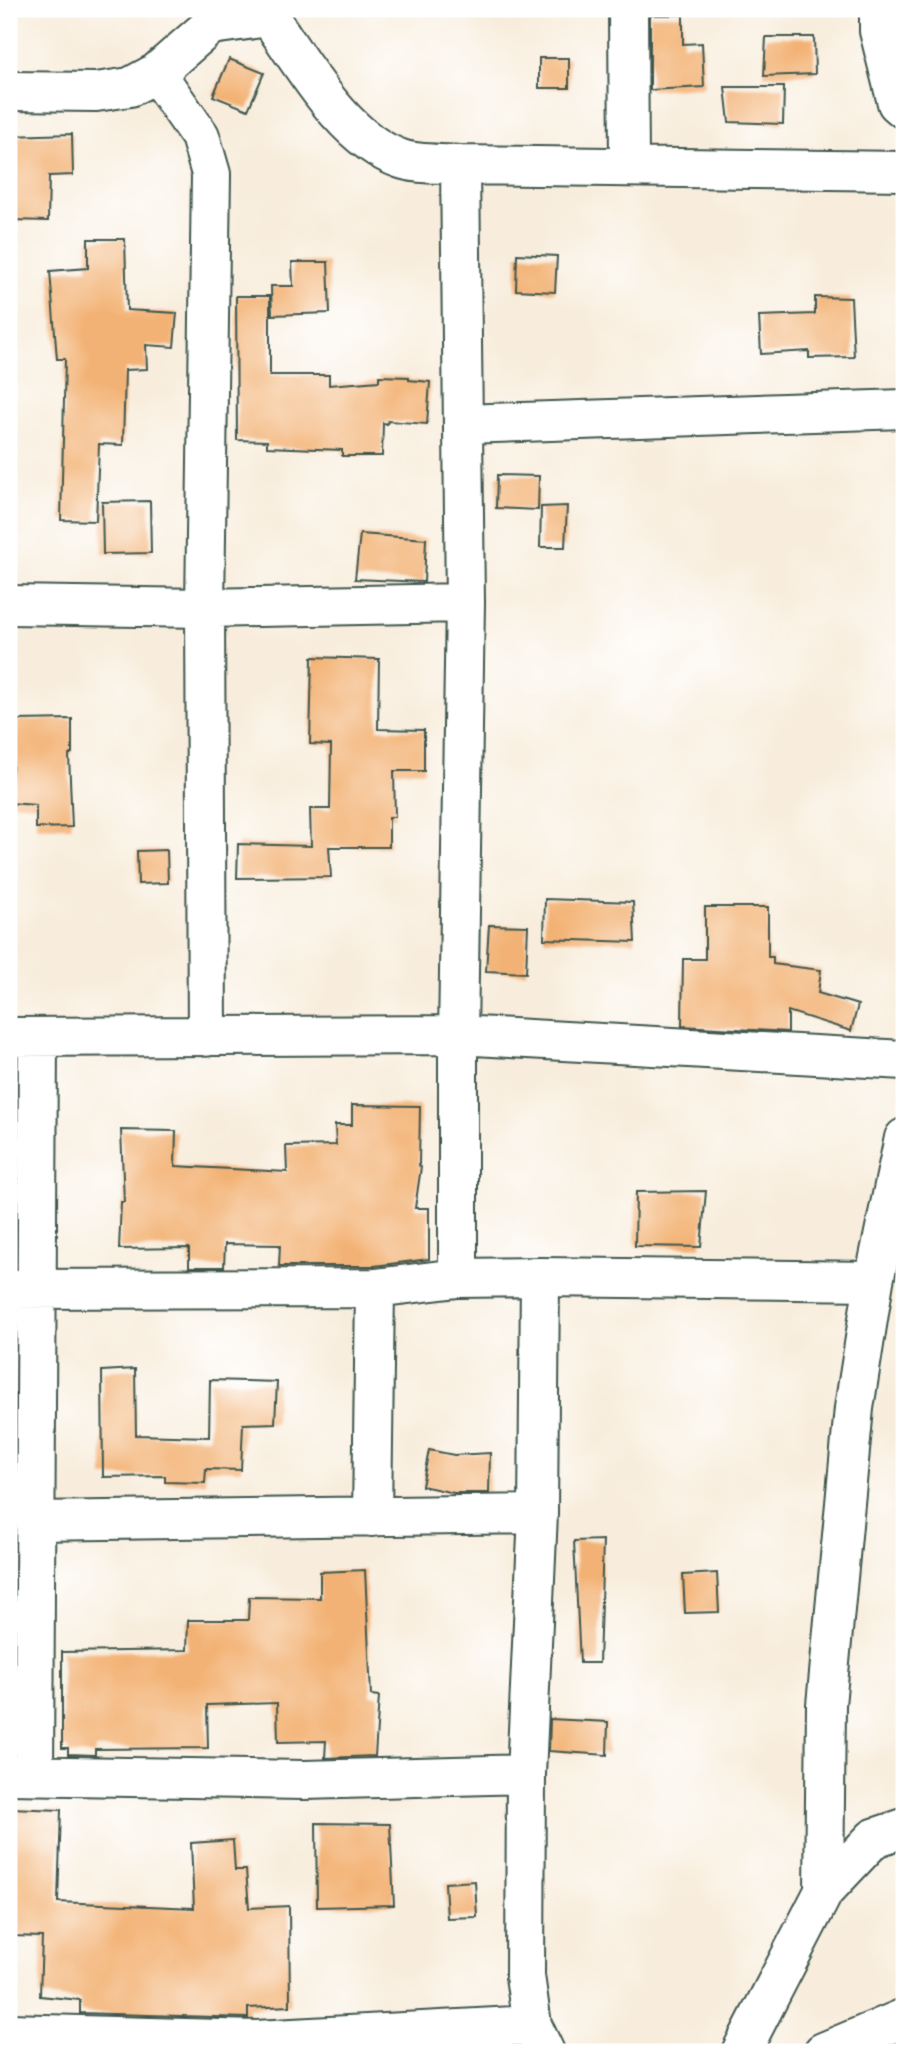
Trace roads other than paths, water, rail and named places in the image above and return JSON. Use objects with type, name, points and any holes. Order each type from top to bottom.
[{"type":"street","points":[[628,9],[629,165]]},
{"type":"street","points":[[879,9],[878,31],[897,103],[904,109]]},
{"type":"street","points":[[9,91],[96,92],[130,87],[156,73],[208,17],[269,18],[345,120],[373,147],[403,160],[460,165],[629,165],[904,171]]},
{"type":"street","points":[[156,73],[200,136],[211,174],[205,608],[207,1037]]},
{"type":"street","points":[[458,1278],[458,1035],[465,603],[460,165]]},
{"type":"street","points":[[463,424],[904,409]]},
{"type":"street","points":[[9,605],[205,608],[465,603]]},
{"type":"street","points":[[526,1774],[304,1780],[21,1774],[35,1521],[22,1289],[23,1038],[458,1035],[904,1060]]},
{"type":"street","points":[[824,1891],[826,1705],[854,1408],[874,1280],[904,1138]]},
{"type":"street","points":[[9,2033],[257,2046],[539,2038],[524,1976],[526,1774],[538,1514],[540,1277]]},
{"type":"street","points":[[22,1289],[375,1288],[458,1278],[540,1277],[874,1280]]},
{"type":"street","points":[[372,1517],[375,1288]]},
{"type":"street","points":[[35,1521],[538,1514]]},
{"type":"street","points":[[741,2052],[824,1891],[874,1838],[904,1828]]},
{"type":"street","points":[[823,2052],[904,2018]]}]
